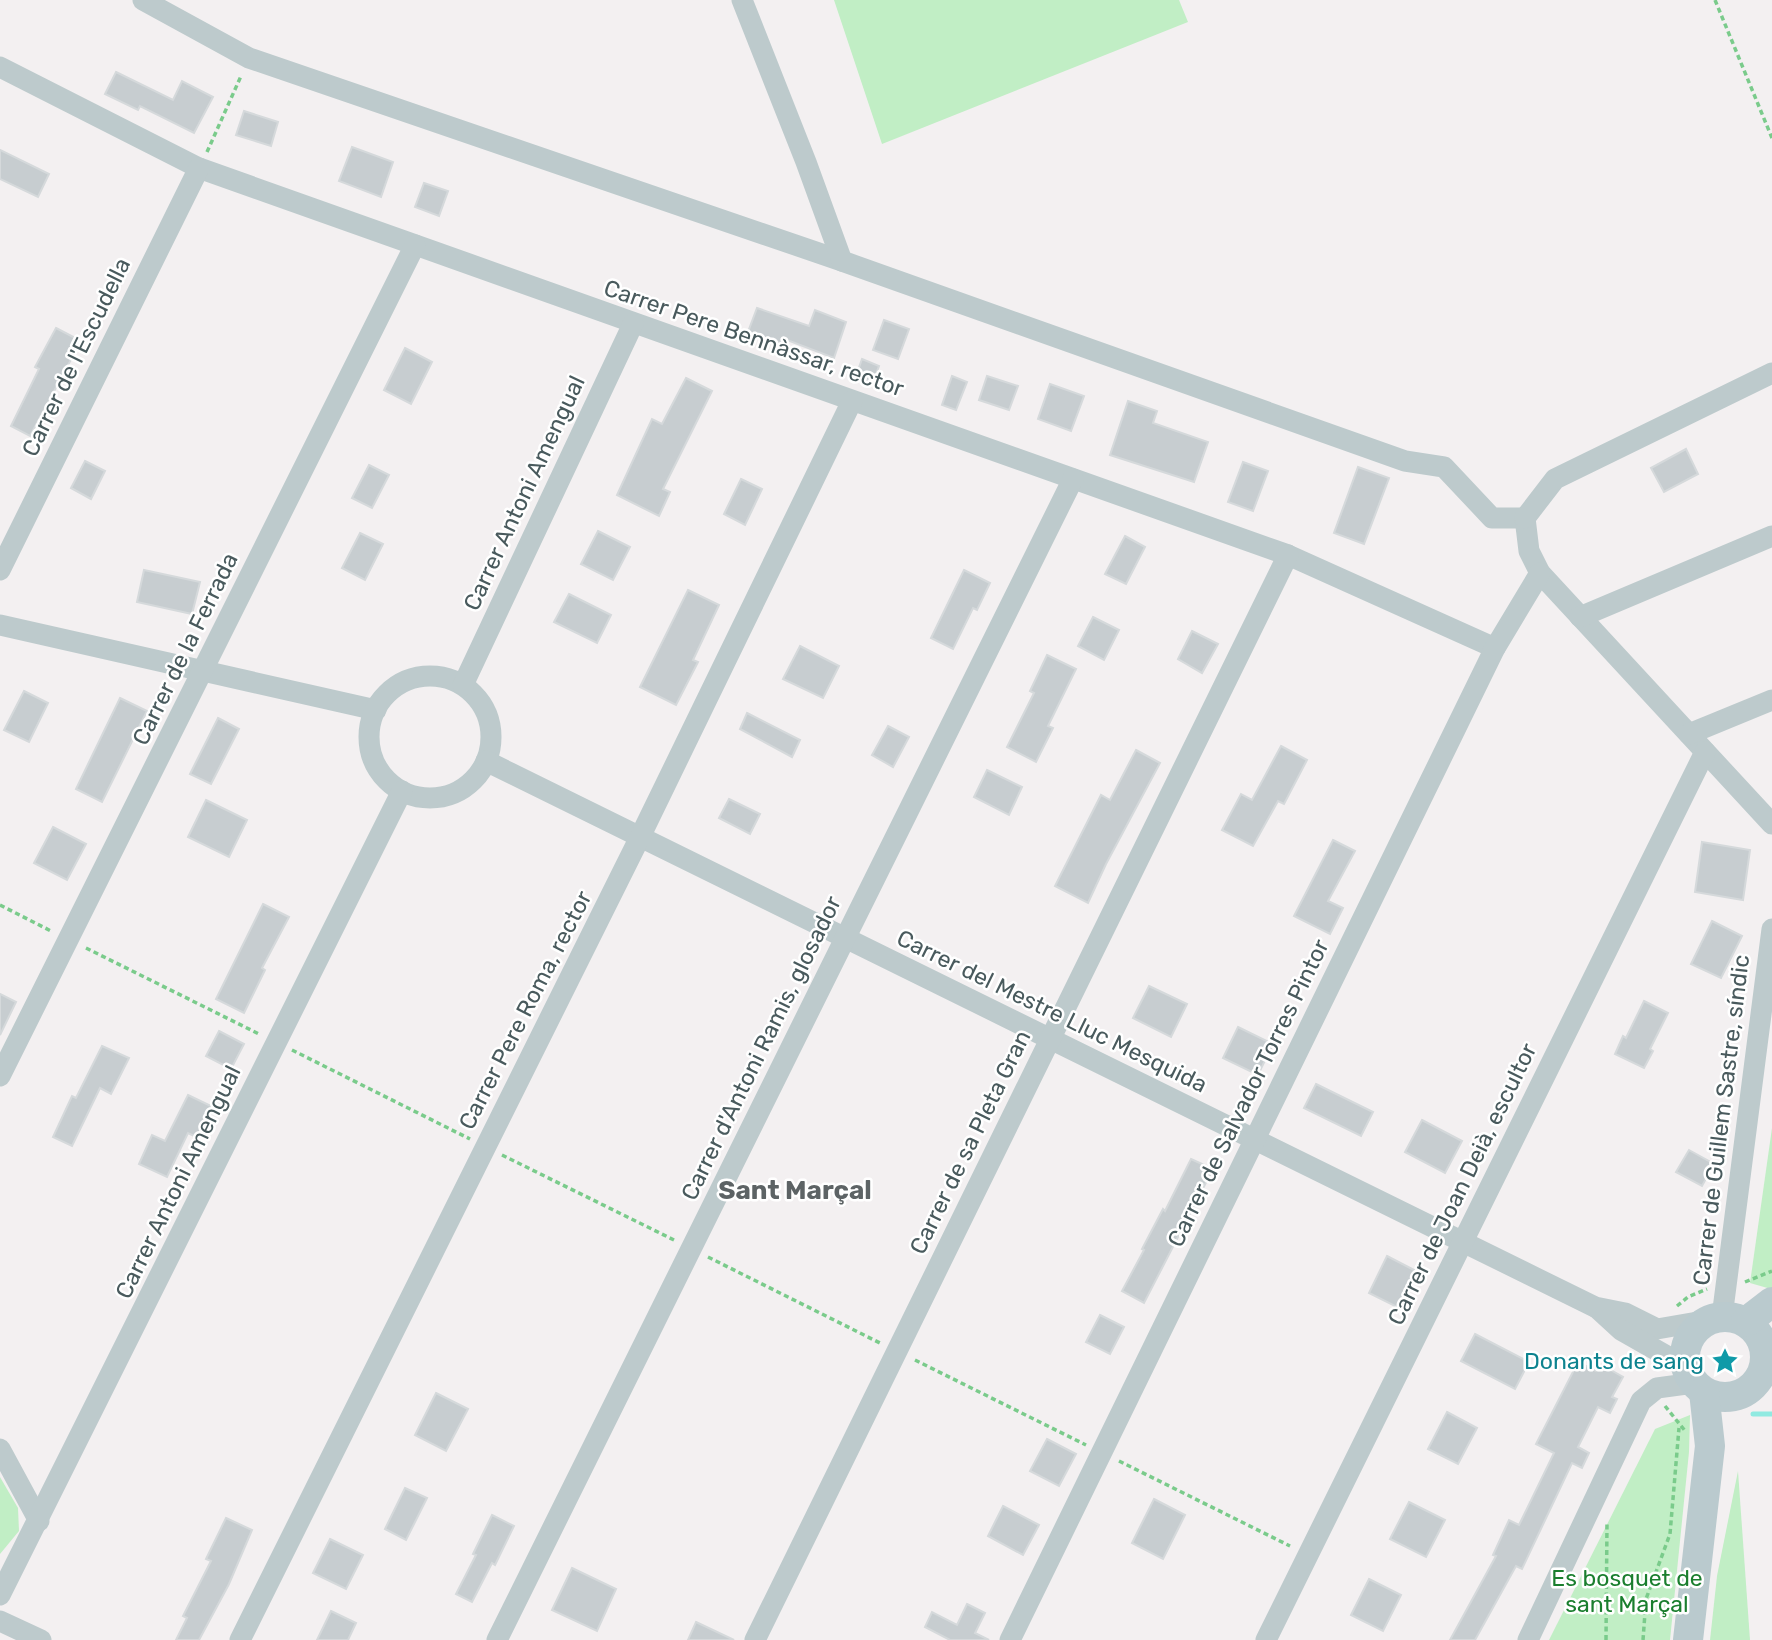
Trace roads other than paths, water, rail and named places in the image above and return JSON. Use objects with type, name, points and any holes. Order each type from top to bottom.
[{"type":"street","points":[[144,0],[249,58],[842,261],[1405,461],[1444,467],[1492,518],[1525,518]]},
{"type":"street","points":[[742,0],[842,261]]},
{"type":"street","name":"Carrer Pere Bennàssar, rector","points":[[0,68],[199,168],[1288,555],[1495,648]]},
{"type":"street","name":"Carrer de l'Escudella","points":[[0,570],[199,168]]},
{"type":"street","name":"Carrer de la Ferrada","points":[[0,1076],[415,244]]},
{"type":"street","name":"Carrer Antoni Amengual","points":[[463,685],[633,324]]},
{"type":"street","points":[[1772,373],[1555,479],[1525,518],[1529,551],[1540,573],[1772,824]]},
{"type":"street","name":"Carrer Pere Roma, rector","points":[[240,1640],[640,837],[852,401]]},
{"type":"street","name":"Carrer d'Antoni Ramis, glosador","points":[[497,1640],[1073,479]]},
{"type":"street","points":[[1580,617],[1772,536]]},
{"type":"street","name":"Carrer de sa Pleta Gran","points":[[755,1640],[1288,555]]},
{"type":"street","name":"Carrer de Salvador Torres Pintor","points":[[1010,1640],[1495,648],[1540,573]]},
{"type":"street","points":[[0,625],[376,710]]},
{"type":"street","points":[[424,676],[444,677],[463,685],[481,703],[491,727],[491,745],[486,761],[475,778],[460,790],[440,797],[420,797],[401,791],[387,780],[376,764],[370,746],[370,728],[376,710],[388,693],[404,682],[424,676]]},
{"type":"street","points":[[1689,734],[1772,700]]},
{"type":"street","name":"Carrer de Joan Deià, escultor","points":[[1266,1640],[1705,752]]},
{"type":"street","name":"Carrer del Mestre Lluc Mesquida","points":[[486,761],[1595,1307],[1625,1313],[1657,1329],[1726,1320]]},
{"type":"street","name":"Carrer Antoni Amengual","points":[[0,1595],[401,791]]},
{"type":"street","name":"Carrer de Guillem Sastre, síndic","points":[[1726,1320],[1772,929]]},
{"type":"street","points":[[1688,1640],[1710,1446],[1695,1381],[1685,1353],[1697,1328],[1772,1302]]},
{"type":"street","name":"Carrer del Mestre Lluc Mesquida","points":[[1595,1307],[1621,1330],[1695,1381]]},
{"type":"street","points":[[1528,1640],[1641,1401],[1657,1388],[1695,1381],[1726,1398],[1737,1396],[1747,1391],[1762,1374],[1769,1344],[1762,1340],[1756,1330],[1726,1320]]},
{"type":"street","points":[[1710,1446],[1737,1396]]},
{"type":"street","points":[[0,1450],[39,1521]]},
{"type":"street","points":[[0,1621],[41,1640]]},
{"type":"waterway","points":[[1753,1414],[1772,1414]]},
{"type":"place","name":"Donants de sang","points":[[1725,1361]]},
{"type":"district","name":"Sant Marçal","points":[[795,1190]]},
{"type":"park label","name":"Es bosquet de sant Marçal","points":[[1627,1591]]}]
